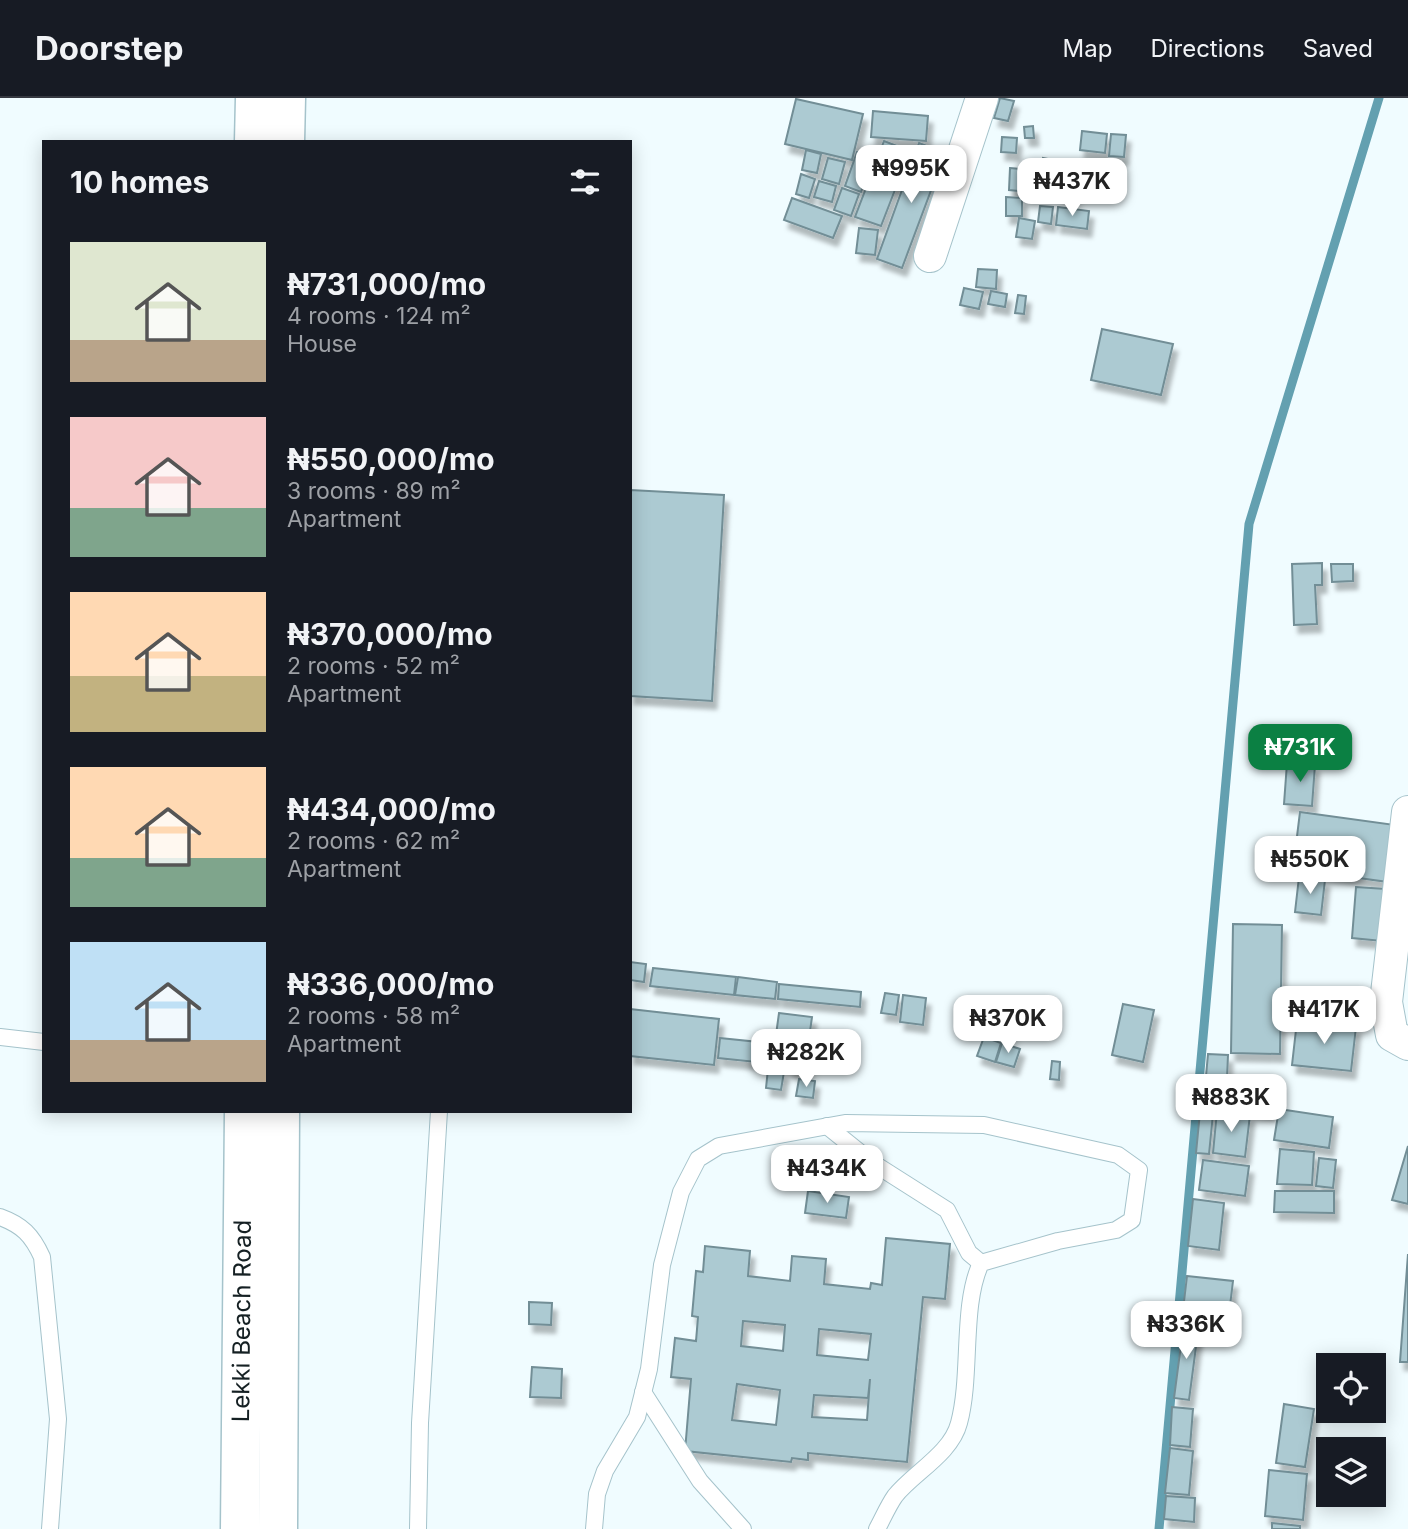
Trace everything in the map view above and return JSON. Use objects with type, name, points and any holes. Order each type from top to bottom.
[{"type":"main road","points":[[254,140],[255,98]]},
{"type":"main road","points":[[285,98],[285,140]]},
{"type":"main road","name":"Lekki Beach Road","points":[[240,1529],[244,1113]]},
{"type":"main road","name":"Lekki Beach Road","points":[[278,1529],[281,1113]]},
{"type":"street","points":[[930,256],[982,98]]},
{"type":"street","points":[[1408,812],[1386,1002],[1392,1035],[1408,1044]]},
{"type":"lane","points":[[0,1037],[42,1042]]},
{"type":"lane","points":[[418,1529],[420,1423],[439,1113]]},
{"type":"lane","points":[[594,1529],[601,1483],[637,1417],[662,1265],[681,1192],[698,1159],[719,1146],[845,1123],[984,1125],[1087,1151],[1118,1155],[1139,1170],[1132,1220],[1116,1230],[1058,1241],[981,1263],[972,1282],[970,1332],[959,1426],[930,1466],[896,1495],[877,1529]]},
{"type":"lane","points":[[827,1126],[873,1163],[947,1210],[969,1253],[981,1263]]},
{"type":"lane","points":[[0,1217],[20,1225],[34,1240],[42,1257],[58,1419],[50,1529]]},
{"type":"lane","points":[[643,1392],[700,1481],[743,1529]]},
{"type":"building","points":[[1000,98],[1014,101],[1008,121],[994,118]]},
{"type":"building","points":[[796,99],[863,114],[852,160],[785,144]]},
{"type":"building","points":[[873,111],[928,116],[926,141],[871,137]]},
{"type":"building","points":[[1033,126],[1034,138],[1025,138],[1024,127]]},
{"type":"building","points":[[1082,131],[1107,134],[1105,153],[1080,150]]},
{"type":"building","points":[[1111,134],[1126,135],[1124,157],[1109,156]]},
{"type":"building","points":[[1002,137],[1017,138],[1016,153],[1001,152]]},
{"type":"building","points":[[884,141],[910,151],[881,226],[855,217]]},
{"type":"building","points":[[919,143],[945,153],[902,268],[877,259]]},
{"type":"building","points":[[806,150],[821,154],[817,173],[802,170]]},
{"type":"building","points":[[857,152],[873,157],[861,192],[845,186]]},
{"type":"building","points":[[828,158],[845,162],[839,184],[822,179]]},
{"type":"building","points":[[1043,158],[1058,161],[1056,170],[1041,166]]},
{"type":"building","points":[[1010,168],[1030,170],[1029,192],[1009,190]]},
{"type":"building","points":[[801,174],[815,179],[809,198],[796,194]]},
{"type":"building","points":[[819,181],[836,186],[832,202],[814,197]]},
{"type":"building","points":[[842,188],[859,194],[851,216],[834,210]]},
{"type":"building","points":[[1006,197],[1022,198],[1022,216],[1006,216]]},
{"type":"building","points":[[792,198],[842,216],[833,238],[784,220]]},
{"type":"building","points":[[1040,206],[1053,207],[1051,224],[1038,222]]},
{"type":"building","points":[[1058,207],[1089,211],[1087,229],[1056,225]]},
{"type":"building","points":[[1019,218],[1035,221],[1032,239],[1016,237]]},
{"type":"building","points":[[859,228],[878,230],[875,255],[856,253]]},
{"type":"building","points":[[978,269],[997,270],[996,289],[976,287]]},
{"type":"building","points":[[964,288],[983,292],[979,309],[960,305]]},
{"type":"building","points":[[991,291],[1007,294],[1005,307],[988,304]]},
{"type":"building","points":[[1018,295],[1026,296],[1024,314],[1015,313]]},
{"type":"building","points":[[1102,329],[1173,344],[1161,395],[1091,380]]},
{"type":"building","points":[[632,490],[724,495],[712,701],[632,696]]},
{"type":"building","points":[[1322,563],[1322,585],[1315,585],[1317,624],[1294,625],[1292,564]]},
{"type":"building","points":[[1331,564],[1353,564],[1353,581],[1332,582]]},
{"type":"building","points":[[1287,763],[1315,765],[1312,806],[1284,804]]},
{"type":"building","points":[[1300,812],[1395,825],[1388,882],[1293,869]]},
{"type":"building","points":[[1299,877],[1325,880],[1321,915],[1295,912]]},
{"type":"building","points":[[1356,887],[1386,889],[1382,941],[1352,938]]},
{"type":"building","points":[[1233,924],[1282,925],[1280,1054],[1231,1053]]},
{"type":"building","points":[[632,962],[646,964],[644,982],[632,980]]},
{"type":"building","points":[[653,968],[736,977],[734,995],[650,986]]},
{"type":"building","points":[[738,977],[777,982],[775,999],[735,995]]},
{"type":"building","points":[[779,984],[861,992],[860,1007],[778,999]]},
{"type":"building","points":[[885,993],[899,995],[896,1015],[881,1013]]},
{"type":"building","points":[[903,995],[926,998],[923,1025],[900,1022]]},
{"type":"building","points":[[1123,1004],[1154,1010],[1143,1062],[1112,1055]]},
{"type":"building","points":[[632,1009],[719,1019],[714,1065],[632,1056]]},
{"type":"building","points":[[779,1013],[812,1017],[808,1046],[775,1042]]},
{"type":"building","points":[[1297,1021],[1356,1027],[1351,1071],[1292,1065]]},
{"type":"building","points":[[761,1032],[773,1033],[771,1045],[760,1044]]},
{"type":"building","points":[[984,1037],[1001,1043],[995,1062],[977,1056]]},
{"type":"building","points":[[720,1038],[758,1042],[756,1062],[718,1058]]},
{"type":"building","points":[[1002,1043],[1020,1049],[1014,1067],[996,1062]]},
{"type":"building","points":[[760,1045],[787,1047],[786,1066],[759,1064]]},
{"type":"building","points":[[791,1047],[809,1049],[806,1070],[788,1069]]},
{"type":"building","points":[[1208,1054],[1228,1055],[1227,1078],[1206,1076]]},
{"type":"building","points":[[1052,1061],[1060,1062],[1059,1080],[1050,1079]]},
{"type":"building","points":[[768,1069],[784,1072],[781,1090],[766,1088]]},
{"type":"building","points":[[799,1079],[815,1081],[813,1098],[796,1096]]},
{"type":"building","points":[[1240,1081],[1273,1084],[1270,1112],[1238,1109]]},
{"type":"building","points":[[1201,1102],[1214,1104],[1209,1154],[1196,1153]]},
{"type":"building","points":[[1279,1109],[1333,1117],[1329,1148],[1274,1140]]},
{"type":"building","points":[[1217,1111],[1250,1115],[1245,1157],[1213,1153]]},
{"type":"building","points":[[1408,1146],[1408,1204],[1392,1200]]},
{"type":"building","points":[[1280,1149],[1314,1152],[1312,1185],[1277,1184]]},
{"type":"building","points":[[1319,1158],[1336,1160],[1333,1188],[1316,1186]]},
{"type":"building","points":[[1203,1160],[1249,1166],[1245,1196],[1199,1190]]},
{"type":"building","points":[[808,1191],[849,1197],[846,1218],[805,1213]]},
{"type":"building","points":[[1275,1191],[1334,1191],[1334,1213],[1274,1212]]},
{"type":"building","points":[[1193,1199],[1224,1203],[1219,1250],[1188,1246]]},
{"type":"building","points":[[886,1238],[950,1244],[945,1299],[923,1297],[907,1462],[808,1453],[808,1460],[792,1458],[791,1462],[685,1451],[691,1379],[671,1377],[675,1338],[696,1341],[698,1317],[692,1316],[696,1271],[703,1272],[705,1246],[750,1251],[748,1276],[790,1281],[792,1256],[826,1259],[824,1284],[870,1289],[871,1283],[882,1285]],"holes":[[[743,1321],[785,1325],[783,1351],[741,1346]],[[819,1329],[871,1334],[868,1360],[817,1355]],[[870,1379],[867,1420],[812,1417],[814,1395],[868,1398]],[[737,1384],[780,1390],[776,1425],[732,1420]]]},
{"type":"building","points":[[1408,1254],[1408,1362],[1400,1362]]},
{"type":"building","points":[[1187,1276],[1233,1281],[1229,1314],[1183,1310]]},
{"type":"building","points":[[529,1302],[552,1303],[551,1325],[529,1324]]},
{"type":"building","points":[[1184,1322],[1199,1324],[1189,1400],[1174,1398]]},
{"type":"building","points":[[532,1367],[562,1369],[561,1398],[530,1397]]},
{"type":"building","points":[[1284,1404],[1314,1409],[1305,1467],[1276,1463]]},
{"type":"building","points":[[1172,1407],[1193,1409],[1190,1447],[1170,1445]]},
{"type":"building","points":[[1170,1448],[1193,1451],[1189,1495],[1165,1493]]},
{"type":"building","points":[[1269,1470],[1307,1474],[1303,1520],[1265,1516]]},
{"type":"building","points":[[1166,1496],[1195,1498],[1194,1522],[1164,1519]]},
{"type":"building","points":[[1272,1523],[1300,1526],[1300,1529],[1272,1529]]},
{"type":"waterway","points":[[1159,1529],[1249,524],[1379,98]]}]
